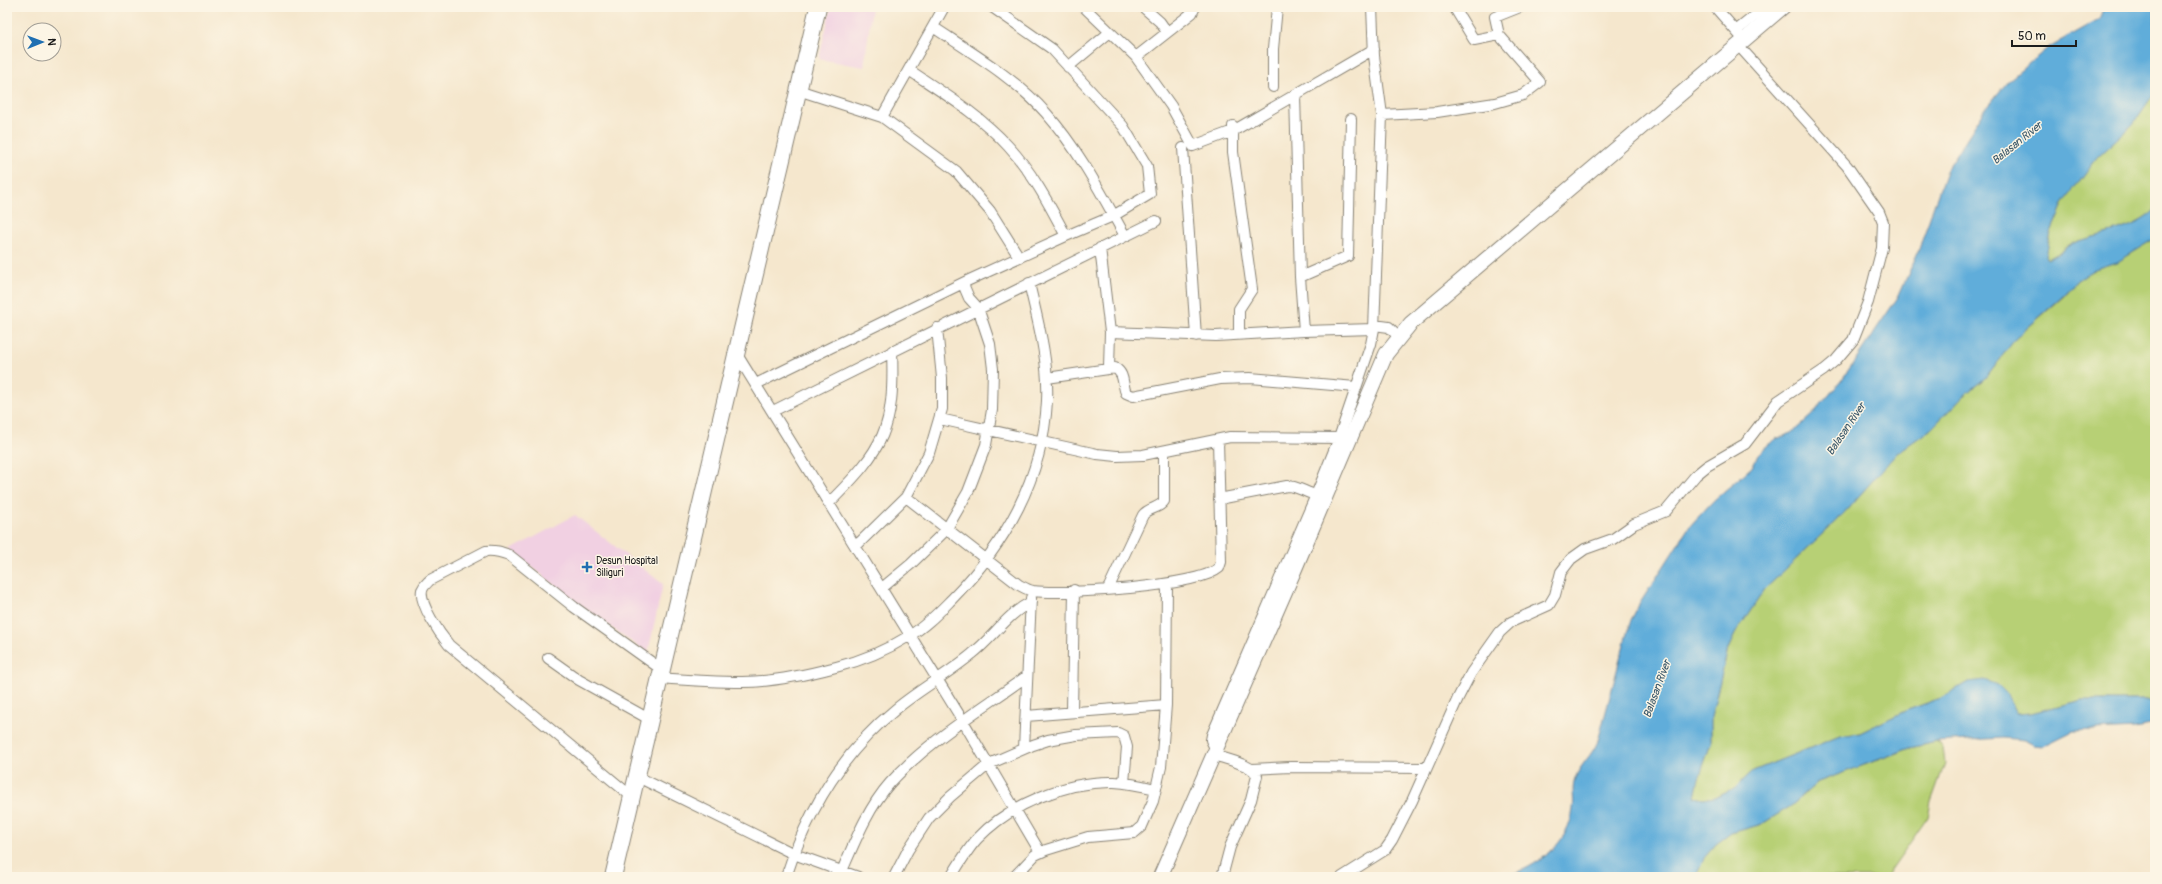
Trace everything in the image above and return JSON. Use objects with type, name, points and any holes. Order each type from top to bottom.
[{"type":"main road","points":[[613,877],[818,7]]},
{"type":"street","points":[[882,117],[944,7]]},
{"type":"street","points":[[756,384],[1019,257],[1113,216],[1150,194],[1147,166],[1123,126],[1052,49],[992,7]]},
{"type":"street","points":[[1084,7],[1136,57],[1171,106],[1193,146],[1295,95],[1374,48]]},
{"type":"street","points":[[1143,7],[1167,32]]},
{"type":"street","points":[[1136,57],[1192,13],[1195,7]]},
{"type":"street","points":[[1273,87],[1273,49],[1277,7]]},
{"type":"street","points":[[1222,877],[1230,847],[1256,784],[1256,773],[1252,769],[1215,752],[1211,741],[1212,735],[1316,496],[1339,438],[1374,327],[1382,115],[1374,48],[1372,7]]},
{"type":"street","points":[[1454,7],[1474,40],[1499,35]]},
{"type":"street","points":[[1382,115],[1437,112],[1495,103],[1523,95],[1540,82],[1499,35],[1495,17],[1520,7]]},
{"type":"street","points":[[1342,877],[1385,850],[1412,801],[1468,679],[1493,640],[1511,622],[1549,605],[1555,595],[1561,572],[1566,564],[1584,549],[1612,539],[1634,524],[1666,511],[1696,475],[1707,466],[1744,444],[1778,402],[1824,370],[1836,360],[1853,340],[1868,302],[1882,248],[1883,222],[1879,212],[1847,166],[1739,39],[1715,7]]},
{"type":"street","points":[[1739,39],[1766,7]]},
{"type":"street","points":[[1160,877],[1386,354],[1411,323],[1739,39],[1783,7]]},
{"type":"street","points":[[933,27],[1005,76],[1046,113],[1084,163],[1125,236]]},
{"type":"street","points":[[1068,67],[1110,32]]},
{"type":"street","points":[[909,70],[971,112],[1008,146],[1037,183],[1066,236]]},
{"type":"street","points":[[798,90],[882,117],[956,171],[990,211],[1019,257]]},
{"type":"street","points":[[1295,95],[1300,277],[1304,331]]},
{"type":"street","points":[[1300,277],[1348,256],[1351,119]]},
{"type":"street","points":[[1233,127],[1233,152],[1252,288],[1239,309],[1240,334]]},
{"type":"street","points":[[1183,148],[1196,336]]},
{"type":"street","points":[[772,411],[936,328],[1156,221]]},
{"type":"street","points":[[1100,248],[1110,332],[1109,368]]},
{"type":"street","points":[[631,796],[449,645],[435,626],[422,598],[424,585],[430,580],[486,551],[495,550],[502,552],[660,673],[743,682],[783,678],[837,667],[884,649],[910,635],[938,614],[986,560],[1005,534],[1023,500],[1037,462],[1041,442],[1046,408],[1047,378],[1043,345],[1029,283]]},
{"type":"street","points":[[882,588],[911,564],[946,530],[974,478],[990,429],[993,368],[988,333],[978,308],[969,298],[963,284]]},
{"type":"street","points":[[1110,332],[1196,336],[1389,327],[1399,338]]},
{"type":"street","points":[[856,546],[906,497],[930,453],[940,419],[942,378],[936,328]]},
{"type":"street","points":[[829,503],[868,462],[888,423],[892,393],[892,351]]},
{"type":"street","points":[[736,352],[963,721],[1040,852]]},
{"type":"street","points":[[1047,378],[1109,368],[1120,371],[1126,393],[1133,396],[1174,386],[1227,378],[1250,378],[1356,387]]},
{"type":"street","points":[[940,419],[990,429],[1041,442],[1117,456],[1143,455],[1230,437],[1339,438]]},
{"type":"street","points":[[906,497],[946,530],[1019,585],[1032,590],[1108,589],[1167,584],[1209,574],[1220,568],[1218,440]]},
{"type":"street","points":[[1108,589],[1143,515],[1150,508],[1161,505],[1164,502],[1164,451]]},
{"type":"street","points":[[1219,499],[1287,486],[1297,486],[1303,491],[1316,496]]},
{"type":"street","points":[[1014,877],[1040,852],[1088,837],[1134,833],[1142,826],[1156,789],[1161,767],[1166,705],[1167,584]]},
{"type":"street","points":[[1024,748],[1032,590]]},
{"type":"street","points":[[1072,711],[1074,590]]},
{"type":"street","points":[[786,877],[794,854],[831,780],[855,748],[895,710],[973,654],[1014,612],[1031,602]]},
{"type":"street","points":[[548,658],[580,680],[649,719]]},
{"type":"street","points":[[842,871],[866,820],[890,784],[918,756],[963,721],[1027,676]]},
{"type":"street","points":[[1026,716],[1072,711],[1166,705]]},
{"type":"street","points":[[894,877],[908,850],[929,818],[950,796],[989,764],[1024,748],[1071,736],[1118,733],[1124,736],[1126,740],[1124,783]]},
{"type":"street","points":[[1252,769],[1291,767],[1426,768]]},
{"type":"street","points":[[636,776],[794,854],[858,877]]},
{"type":"street","points":[[951,877],[977,839],[1015,809],[1044,796],[1079,785],[1124,783],[1156,789]]},
{"type":"shaded area","points":[[831,7],[872,7],[864,67],[819,59]]},
{"type":"shaded area","name":"Desun Hospital Siliguri","points":[[575,515],[663,584],[648,653],[583,608],[511,550]]},
{"type":"green space","points":[[2155,92],[2155,210],[2137,223],[2117,231],[2074,243],[2047,259],[2046,256],[2051,232],[2064,202],[2097,157],[2133,124]]},
{"type":"green space","points":[[2155,239],[2155,700],[2082,700],[2031,713],[2017,714],[2013,708],[1968,682],[1941,698],[1905,711],[1860,733],[1840,736],[1753,771],[1734,789],[1719,796],[1704,799],[1695,797],[1699,778],[1711,743],[1711,717],[1728,649],[1735,634],[1765,589],[1843,514],[1897,453],[1931,429],[1963,396],[1985,378],[2016,338],[2063,297],[2081,277],[2095,269],[2119,261]]},
{"type":"green space","points":[[1935,742],[1940,744],[1943,748],[1945,763],[1931,802],[1928,817],[1886,877],[1695,877],[1704,858],[1716,844],[1731,833],[1762,824],[1791,806],[1818,782],[1910,748]]},
{"type":"water","name":"Balasan River","points":[[2104,7],[2155,7],[2155,92],[2133,124],[2097,157],[2064,202],[2051,232],[2046,256],[2047,259],[2074,243],[2117,231],[2137,223],[2155,210],[2155,239],[2119,261],[2095,269],[2081,277],[2063,296],[2016,338],[1985,378],[1963,396],[1931,429],[1897,453],[1843,514],[1765,589],[1735,634],[1728,649],[1711,717],[1711,743],[1699,778],[1695,797],[1704,799],[1719,796],[1734,789],[1753,771],[1840,736],[1860,733],[1905,711],[1941,698],[1968,682],[1985,680],[1998,685],[2006,693],[2017,714],[2031,713],[2082,700],[2155,700],[2155,724],[2136,728],[2073,731],[2043,746],[2034,745],[2024,740],[2003,738],[1935,742],[1910,748],[1818,782],[1791,806],[1762,824],[1731,833],[1716,844],[1704,858],[1695,877],[1506,877],[1529,867],[1540,860],[1550,852],[1565,833],[1570,822],[1573,809],[1573,787],[1575,779],[1598,741],[1630,622],[1640,603],[1689,527],[1714,500],[1752,467],[1759,453],[1776,439],[1792,433],[1812,415],[1841,381],[1898,297],[1918,252],[1946,171],[1986,108],[2009,80],[2049,47],[2099,19]]},
{"type":"place","name":"Desun Hospital Siliguri","points":[[587,567]]}]
